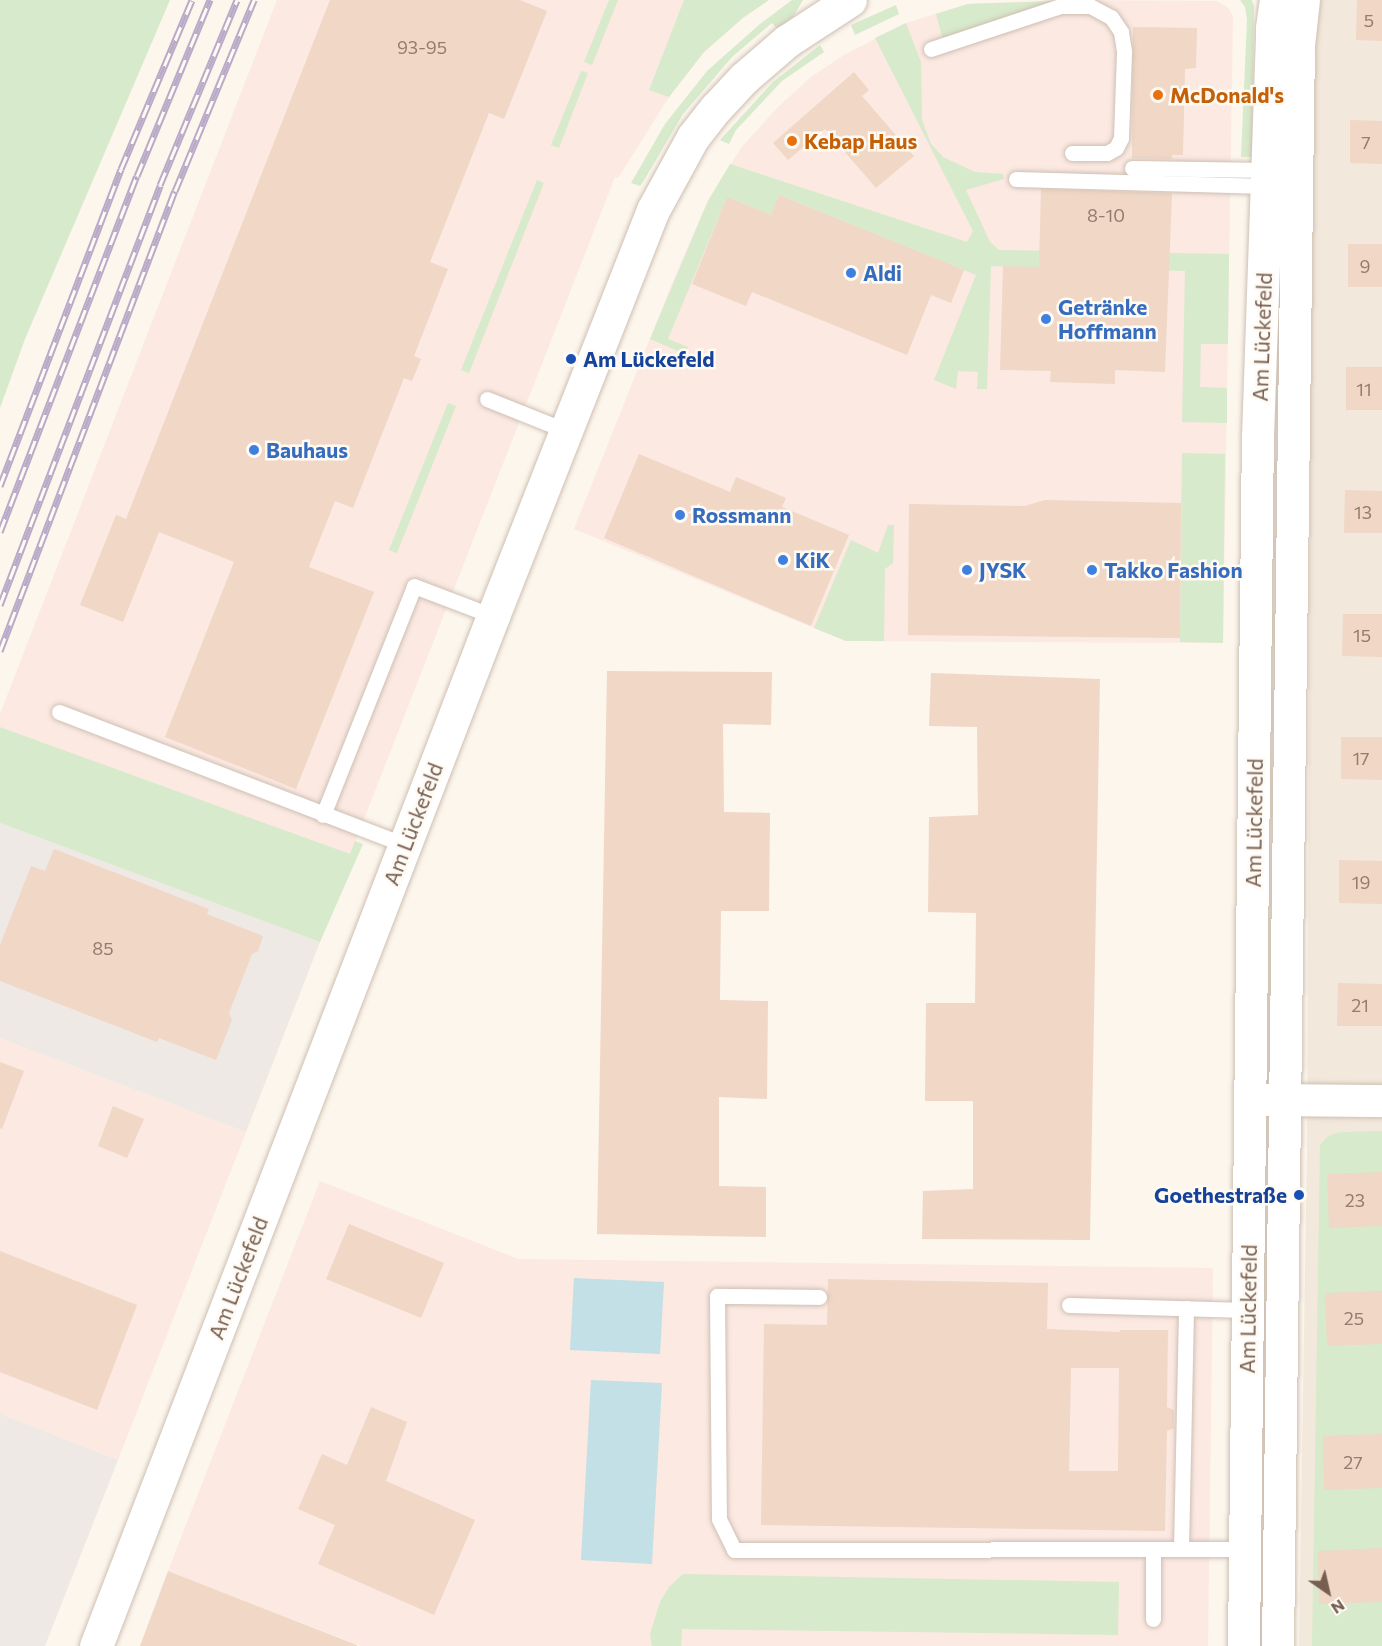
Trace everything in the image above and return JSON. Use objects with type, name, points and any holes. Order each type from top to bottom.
[{"type":"street","name":"Am Lückefeld","points":[[96,1646],[653,210],[693,137],[744,78],[787,41],[849,0]]},
{"type":"street","name":"Am Lückefeld","points":[[1244,1646],[1258,437],[1272,28],[1276,0]]},
{"type":"street","name":"Am Lückefeld","points":[[1278,1646],[1283,1100],[1299,46],[1304,0]]},
{"type":"street","points":[[1252,1100],[1382,1101]]},
{"type":"lane","points":[[932,49],[1060,6],[1090,6],[1111,17],[1121,32],[1124,52],[1121,138],[1116,148],[1107,153],[1072,153]]},
{"type":"lane","points":[[1132,168],[1267,178]]},
{"type":"lane","points":[[1016,179],[1267,178]]},
{"type":"lane","points":[[487,399],[567,431]]},
{"type":"lane","points":[[323,815],[414,586],[494,616]]},
{"type":"lane","points":[[59,712],[405,845]]},
{"type":"lane","points":[[819,1297],[717,1296],[719,1519],[734,1550],[1245,1549]]},
{"type":"lane","points":[[1069,1305],[1248,1310]]},
{"type":"lane","points":[[1181,1549],[1186,1308]]},
{"type":"lane","points":[[1153,1550],[1153,1619]]},
{"type":"shaded area","points":[[277,0],[769,0],[744,17],[704,52],[669,97],[618,178],[615,177],[350,855],[0,727],[0,714]]},
{"type":"shaded area","points":[[1065,0],[1217,1],[1228,8],[1233,16],[1223,643],[846,641],[574,529],[673,281],[708,200],[741,148],[777,108],[811,77],[844,55],[906,23],[968,4]]},
{"type":"shaded area","points":[[1321,0],[1382,0],[1382,1646],[1299,1646],[1307,1151],[1312,55]]},
{"type":"shaded area","points":[[0,823],[320,942],[246,1132],[0,1038]]},
{"type":"shaded area","points":[[0,1038],[246,1132],[118,1460],[0,1414]]},
{"type":"shaded area","points":[[320,1181],[518,1259],[1213,1268],[1208,1646],[361,1646],[168,1571]]},
{"type":"shaded area","points":[[0,1414],[118,1460],[45,1646],[0,1646]]},
{"type":"green space","points":[[0,0],[170,0],[25,339],[0,408]]},
{"type":"green space","points":[[609,0],[618,0],[592,65],[584,62]]},
{"type":"green space","points":[[684,0],[769,0],[744,17],[704,52],[669,97],[649,90]]},
{"type":"green space","points":[[792,0],[803,0],[793,17],[777,29],[772,23],[732,57],[683,114],[640,186],[631,183],[665,124],[707,71],[760,24]]},
{"type":"green space","points":[[1240,0],[1252,0],[1254,6],[1252,157],[1241,157],[1247,19],[1245,7]]},
{"type":"green space","points":[[1060,1],[946,38],[942,37],[936,14],[968,4]]},
{"type":"green space","points":[[896,5],[899,14],[855,35],[851,25]]},
{"type":"green space","points":[[906,23],[921,62],[922,120],[931,144],[943,157],[975,172],[1003,174],[1004,179],[966,190],[990,242],[999,250],[1229,254],[1228,344],[1201,344],[1200,387],[1227,388],[1227,423],[1182,422],[1185,271],[991,266],[987,389],[977,389],[978,372],[958,371],[956,389],[934,380],[976,275],[779,195],[771,215],[727,197],[668,339],[688,347],[685,354],[650,339],[708,201],[730,164],[967,242],[973,231],[875,38]]},
{"type":"green space","points":[[820,45],[824,52],[782,81],[736,130],[729,144],[720,140],[773,82]]},
{"type":"green space","points":[[581,71],[588,73],[559,148],[551,145]]},
{"type":"green space","points":[[537,180],[544,183],[469,373],[461,370]]},
{"type":"green space","points":[[448,403],[456,406],[397,553],[389,550]]},
{"type":"green space","points":[[1182,453],[1225,454],[1223,643],[1180,642]]},
{"type":"green space","points":[[888,525],[894,525],[893,563],[885,569],[884,641],[846,641],[814,628],[851,540],[878,553]]},
{"type":"green space","points":[[0,727],[350,854],[355,841],[363,844],[320,942],[0,823]]},
{"type":"green space","points":[[1382,1131],[1382,1646],[1312,1646],[1320,1145],[1328,1136],[1341,1132]]},
{"type":"green space","points":[[683,1574],[1119,1582],[1118,1635],[682,1629],[681,1646],[652,1646],[650,1634],[660,1602],[669,1587]]},
{"type":"water","points":[[574,1278],[664,1282],[660,1354],[570,1350]]},
{"type":"water","points":[[591,1380],[662,1383],[652,1564],[581,1560]]},
{"type":"building","name":"Bauhaus","points":[[330,0],[520,0],[547,11],[504,119],[489,113],[430,262],[448,269],[414,356],[421,359],[412,381],[404,378],[353,508],[335,501],[309,567],[374,592],[296,789],[165,737],[234,562],[159,532],[123,622],[80,605],[116,515],[126,519]]},
{"type":"building","points":[[1357,0],[1382,0],[1382,41],[1356,40]]},
{"type":"building","name":"McDonald's","points":[[1133,27],[1197,28],[1196,68],[1185,69],[1183,155],[1172,155],[1172,159],[1132,158]]},
{"type":"building","points":[[854,72],[869,90],[862,96],[914,156],[876,188],[825,129],[788,160],[773,143]]},
{"type":"building","points":[[1350,120],[1382,121],[1382,164],[1350,163]]},
{"type":"building","points":[[1041,189],[1172,193],[1165,372],[1115,370],[1115,384],[1050,382],[1051,371],[1000,370],[1003,266],[1039,267]]},
{"type":"building","name":"Aldi","points":[[779,195],[964,270],[951,303],[931,295],[907,355],[752,292],[746,306],[692,284],[727,197],[771,215]]},
{"type":"building","points":[[1348,244],[1382,244],[1382,287],[1348,287]]},
{"type":"building","points":[[1346,367],[1382,367],[1382,410],[1346,410]]},
{"type":"building","points":[[639,454],[730,492],[736,477],[786,498],[782,507],[849,535],[811,626],[604,538]]},
{"type":"building","points":[[1345,490],[1382,491],[1382,533],[1344,533]]},
{"type":"building","points":[[1045,500],[1181,503],[1180,638],[908,635],[909,504],[1025,506]]},
{"type":"building","points":[[1343,614],[1382,614],[1382,657],[1342,656]]},
{"type":"building","points":[[607,671],[772,672],[771,725],[723,724],[724,812],[770,813],[769,911],[721,911],[720,1000],[768,1001],[767,1099],[719,1097],[719,1186],[766,1187],[766,1237],[597,1234]]},
{"type":"building","points":[[931,673],[1100,679],[1090,1240],[922,1239],[923,1191],[973,1189],[973,1101],[925,1101],[926,1003],[975,1003],[976,913],[928,912],[929,817],[978,815],[977,727],[929,726]]},
{"type":"building","points":[[1341,737],[1382,737],[1382,780],[1341,779]]},
{"type":"building","points":[[54,849],[209,909],[207,914],[263,936],[258,951],[252,954],[229,1013],[232,1020],[216,1060],[159,1038],[157,1042],[0,981],[0,945],[31,866],[45,871]]},
{"type":"building","points":[[1339,860],[1382,861],[1382,904],[1339,903]]},
{"type":"building","points":[[1338,983],[1382,984],[1382,1026],[1337,1026]]},
{"type":"building","points":[[0,1062],[24,1071],[2,1129],[0,1128]]},
{"type":"building","points":[[113,1106],[144,1119],[127,1158],[98,1146]]},
{"type":"building","points":[[1382,1172],[1382,1226],[1329,1228],[1327,1174]]},
{"type":"building","points":[[349,1224],[444,1263],[421,1318],[326,1279]]},
{"type":"building","points":[[0,1251],[137,1305],[97,1410],[0,1372]]},
{"type":"building","points":[[828,1279],[1048,1283],[1047,1329],[1120,1332],[1120,1330],[1168,1330],[1167,1407],[1174,1410],[1174,1428],[1167,1431],[1165,1531],[761,1525],[764,1324],[827,1325]],"holes":[[[1071,1368],[1119,1368],[1118,1471],[1069,1471]]]},
{"type":"building","points":[[1382,1291],[1382,1344],[1327,1346],[1325,1293]]},
{"type":"building","points":[[371,1407],[407,1422],[386,1481],[475,1520],[434,1615],[318,1564],[335,1525],[298,1509],[322,1454],[347,1465]]},
{"type":"building","points":[[1382,1434],[1382,1488],[1324,1490],[1323,1436]]},
{"type":"building","points":[[1382,1548],[1382,1602],[1319,1604],[1318,1551]]},
{"type":"building","points":[[168,1571],[357,1645],[357,1646],[140,1646]]},
{"type":"railway","points":[[0,486],[121,169],[192,0]]},
{"type":"railway","points":[[0,532],[137,176],[210,0]]},
{"type":"railway","points":[[0,605],[160,185],[237,0]]},
{"type":"railway","points":[[0,651],[175,191],[254,0]]},
{"type":"place","name":"McDonald's","points":[[1158,95]]},
{"type":"place","name":"Kebap Haus","points":[[792,141]]},
{"type":"place","name":"Aldi","points":[[851,273]]},
{"type":"place","name":"Getränke Hoffmann","points":[[1046,319]]},
{"type":"place","name":"Am Lückefeld","points":[[571,359]]},
{"type":"place","name":"Bauhaus","points":[[254,450]]},
{"type":"place","name":"Rossmann","points":[[680,515]]},
{"type":"place","name":"KiK","points":[[783,560]]},
{"type":"place","name":"JYSK","points":[[967,570]]},
{"type":"place","name":"Takko Fashion","points":[[1092,570]]},
{"type":"place","name":"Goethestraße","points":[[1299,1195]]}]
